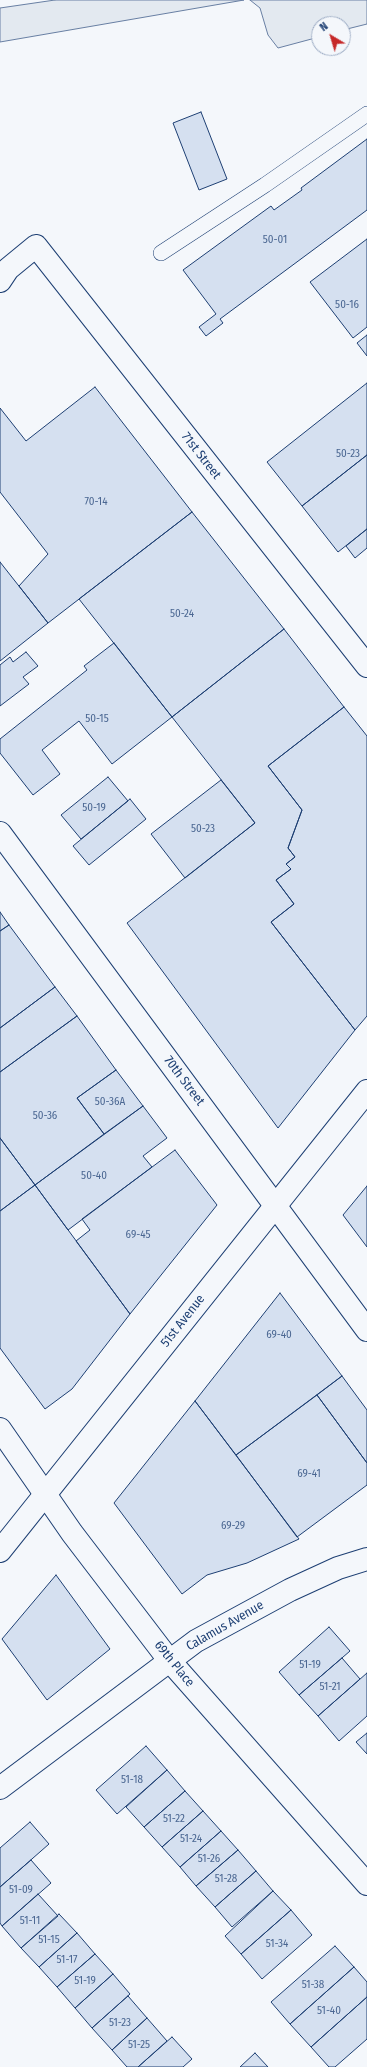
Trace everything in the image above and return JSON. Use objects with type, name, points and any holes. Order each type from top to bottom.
[{"type":"street","name":"71st Street","points":[[0,281],[8,269],[36,246],[367,666]]},
{"type":"street","name":"70th Street","points":[[0,833],[367,1330]]},
{"type":"street","name":"51st Avenue","points":[[0,1551],[367,1091]]},
{"type":"street","name":"69th Place","points":[[0,1429],[45,1495],[169,1660],[367,1884]]},
{"type":"street","name":"Calamus Avenue","points":[[0,1788],[169,1660],[205,1636],[290,1590],[338,1568],[367,1559]]},
{"type":"lane","points":[[161,253],[265,185],[367,114]]},
{"type":"shaded area","points":[[55,0],[244,0],[0,42],[0,8]]},
{"type":"shaded area","points":[[250,0],[367,0],[367,24],[351,28],[351,16],[311,16],[311,39],[278,48],[268,35],[260,8]]},
{"type":"building","points":[[201,112],[227,179],[199,190],[173,123]]},
{"type":"building","points":[[367,139],[367,210],[220,319],[223,323],[206,336],[199,327],[216,314],[183,270],[271,206],[274,210]]},
{"type":"building","points":[[367,239],[367,327],[353,338],[310,282]]},
{"type":"building","points":[[367,335],[367,356],[357,343]]},
{"type":"building","points":[[367,383],[367,455],[302,506],[267,462]]},
{"type":"building","points":[[95,387],[192,512],[48,623],[19,586],[48,554],[0,492],[0,408],[26,441]]},
{"type":"building","points":[[367,455],[367,529],[338,552],[302,506]]},
{"type":"building","points":[[192,512],[284,629],[172,717],[79,599]]},
{"type":"building","points":[[367,529],[367,548],[355,558],[346,546]]},
{"type":"building","points":[[0,562],[48,623],[0,661]]},
{"type":"building","points":[[284,629],[344,707],[268,766],[302,810],[288,848],[295,857],[286,864],[291,869],[276,880],[294,904],[271,922],[355,1030],[278,1128],[127,923],[255,823],[172,717]]},
{"type":"building","points":[[114,643],[172,717],[112,764],[79,721],[42,750],[60,774],[33,795],[0,753],[0,739],[87,670],[84,666]]},
{"type":"building","points":[[26,652],[38,666],[23,677],[29,684],[0,706],[0,665],[10,657],[13,662]]},
{"type":"building","points":[[344,707],[367,736],[367,1016],[355,1030],[271,922],[294,904],[276,880],[291,869],[286,864],[295,857],[288,848],[302,810],[268,766]]},
{"type":"building","points":[[108,777],[128,801],[81,839],[61,815]]},
{"type":"building","points":[[221,780],[255,823],[185,878],[151,834]]},
{"type":"building","points":[[130,799],[146,819],[89,865],[73,846]]},
{"type":"building","points":[[0,912],[9,925],[0,931]]},
{"type":"building","points":[[9,925],[55,987],[0,1028],[0,931]]},
{"type":"building","points":[[55,987],[77,1016],[0,1072],[0,1028]]},
{"type":"building","points":[[77,1016],[116,1070],[77,1098],[104,1134],[35,1185],[0,1138],[0,1072]]},
{"type":"building","points":[[116,1070],[143,1106],[104,1134],[77,1098]]},
{"type":"building","points":[[143,1106],[167,1138],[143,1156],[152,1167],[68,1230],[35,1185]]},
{"type":"building","points":[[0,1138],[35,1185],[0,1211]]},
{"type":"building","points":[[175,1150],[217,1205],[130,1314],[76,1241],[90,1230],[82,1219]]},
{"type":"building","points":[[35,1185],[130,1314],[72,1389],[45,1409],[0,1348],[0,1211]]},
{"type":"building","points":[[367,1186],[367,1247],[343,1215]]},
{"type":"building","points":[[280,1293],[342,1376],[236,1455],[195,1401]]},
{"type":"building","points":[[342,1376],[367,1410],[367,1463],[317,1395]]},
{"type":"building","points":[[317,1395],[367,1463],[367,1485],[297,1537],[236,1455]]},
{"type":"building","points":[[195,1401],[299,1539],[247,1563],[207,1575],[182,1594],[114,1503]]},
{"type":"building","points":[[56,1575],[110,1649],[47,1700],[2,1639]]},
{"type":"building","points":[[329,1627],[350,1651],[299,1695],[279,1672]]},
{"type":"building","points":[[342,1658],[360,1679],[318,1716],[299,1695]]},
{"type":"building","points":[[367,1673],[367,1716],[339,1741],[318,1716]]},
{"type":"building","points":[[367,1733],[367,1754],[356,1742]]},
{"type":"building","points":[[146,1746],[167,1770],[117,1814],[96,1790]]},
{"type":"building","points":[[167,1770],[185,1791],[144,1827],[126,1807]]},
{"type":"building","points":[[185,1791],[203,1811],[162,1847],[144,1827]]},
{"type":"building","points":[[203,1811],[221,1831],[180,1867],[162,1847]]},
{"type":"building","points":[[30,1822],[49,1844],[0,1887],[0,1848]]},
{"type":"building","points":[[221,1831],[238,1850],[196,1886],[180,1867]]},
{"type":"building","points":[[238,1850],[256,1871],[215,1907],[196,1886]]},
{"type":"building","points":[[31,1860],[51,1883],[2,1926],[0,1923],[0,1887]]},
{"type":"building","points":[[256,1871],[273,1891],[232,1927],[215,1907]]},
{"type":"building","points":[[273,1891],[291,1910],[241,1954],[225,1936]]},
{"type":"building","points":[[38,1894],[58,1916],[21,1948],[2,1926]]},
{"type":"building","points":[[291,1910],[312,1935],[262,1979],[241,1954]]},
{"type":"building","points":[[59,1914],[77,1933],[39,1967],[21,1948]]},
{"type":"building","points":[[77,1933],[95,1954],[57,1987],[39,1967]]},
{"type":"building","points":[[335,1946],[354,1967],[290,2024],[271,2002]]},
{"type":"building","points":[[95,1954],[113,1974],[75,2008],[57,1987]]},
{"type":"building","points":[[354,1967],[367,1982],[367,1997],[311,2047],[290,2024]]},
{"type":"building","points":[[113,1974],[130,1994],[92,2028],[75,2008]]},
{"type":"building","points":[[128,1996],[147,2018],[112,2050],[92,2028]]},
{"type":"building","points":[[367,1997],[367,2039],[335,2067],[329,2067],[311,2047]]},
{"type":"building","points":[[147,2018],[167,2041],[138,2067],[127,2067],[112,2050]]},
{"type":"building","points":[[172,2037],[192,2059],[183,2067],[138,2067]]},
{"type":"building","points":[[255,2053],[268,2067],[240,2067]]}]
